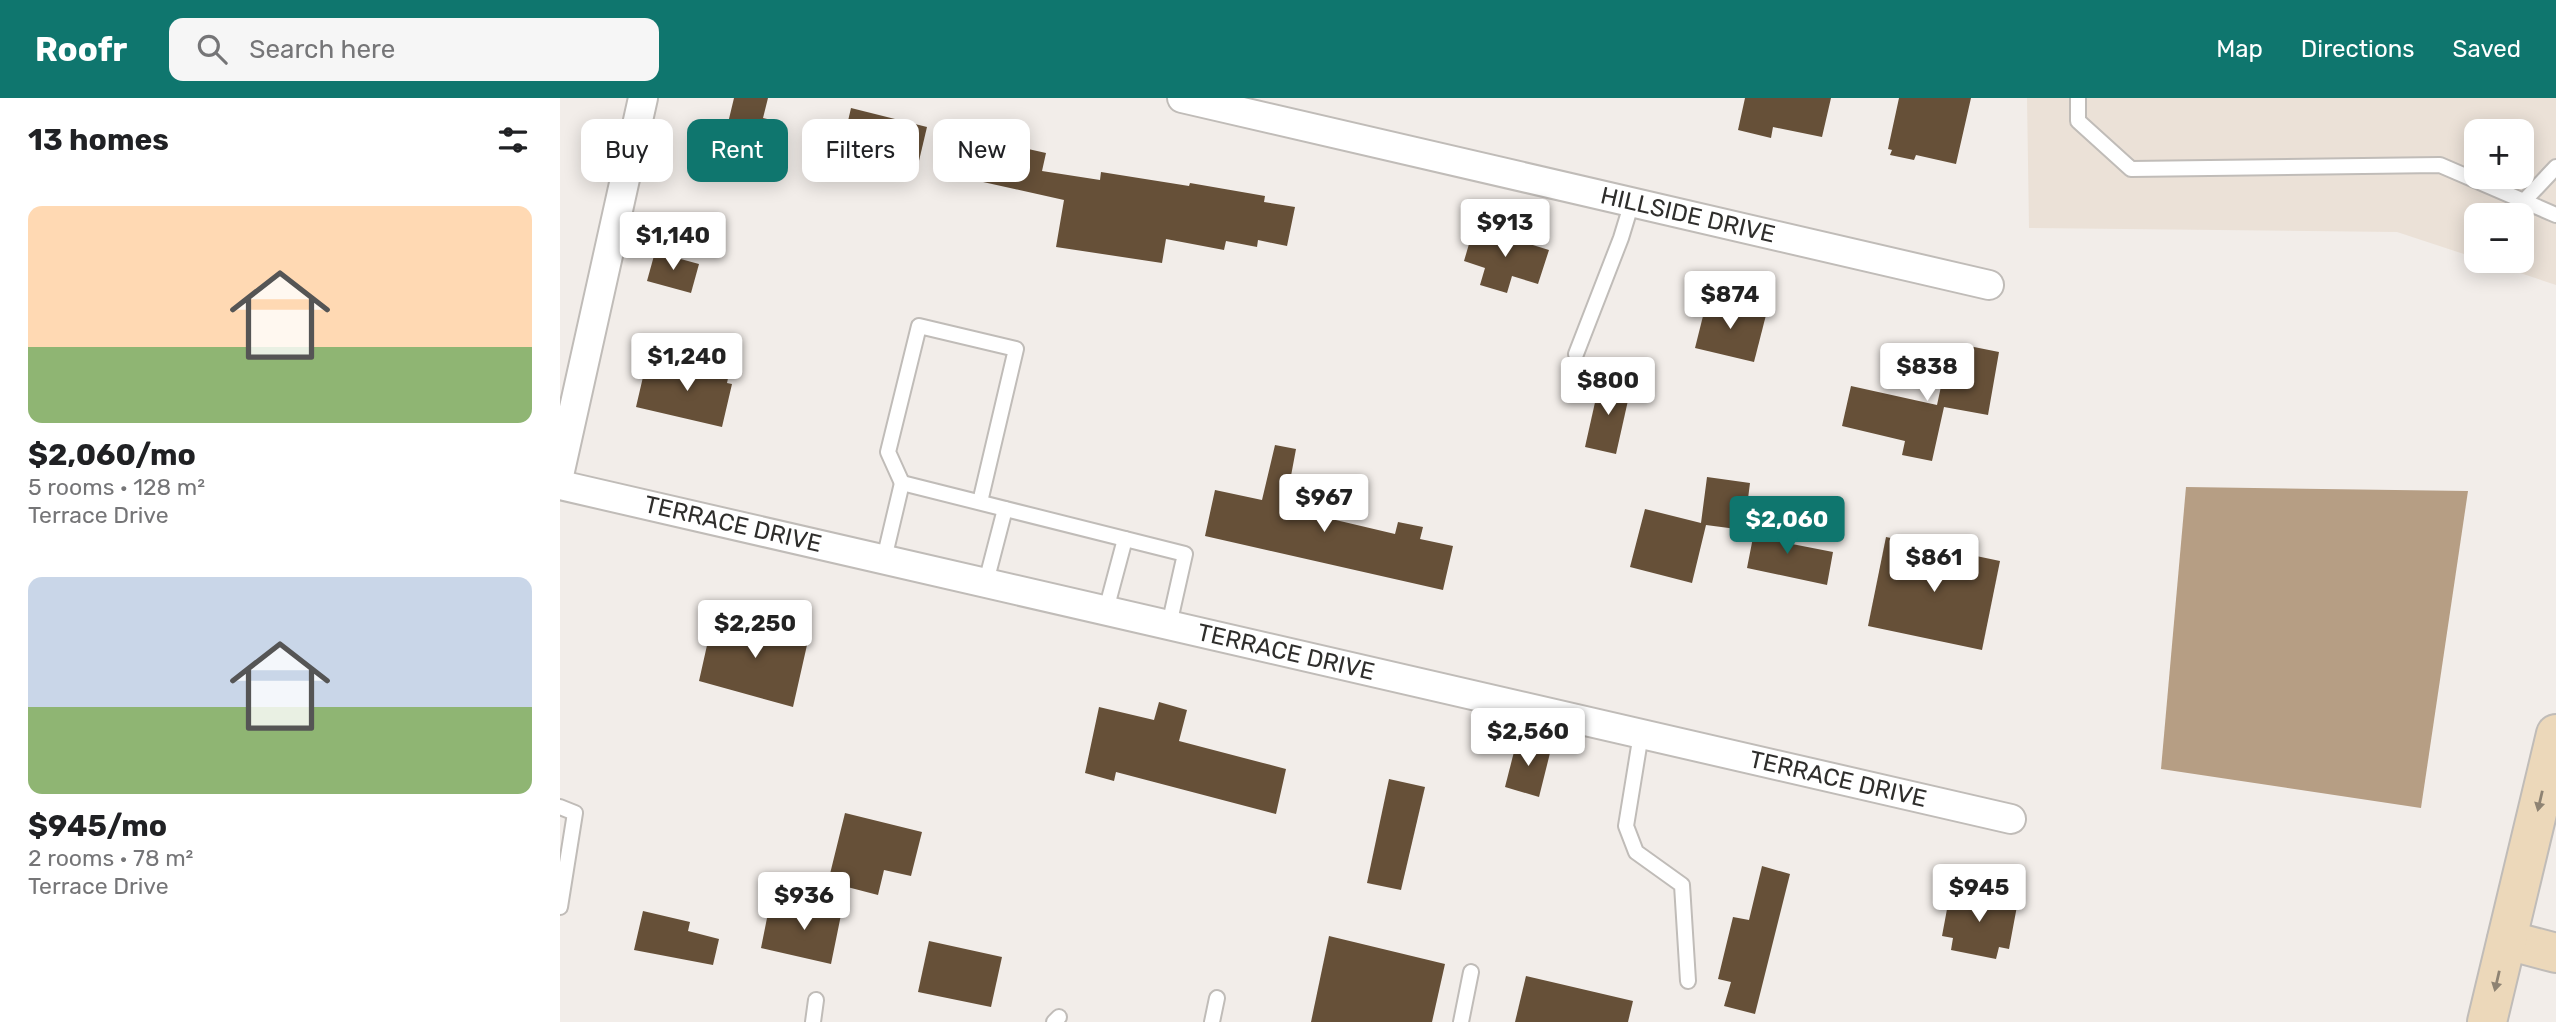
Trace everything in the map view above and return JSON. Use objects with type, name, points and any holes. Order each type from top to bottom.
[{"type":"street","points":[[560,471],[643,98]]},
{"type":"street","name":"HILLSIDE DRIVE","points":[[1182,98],[1989,285]]},
{"type":"street","name":"TERRACE DRIVE","points":[[560,485],[2011,819]]},
{"type":"street","points":[[2487,1022],[2556,734]]},
{"type":"street","points":[[2507,940],[2556,953]]},
{"type":"lane","points":[[2078,98],[2078,121],[2131,169],[2440,165],[2556,215]]},
{"type":"lane","points":[[2524,201],[2556,167]]},
{"type":"lane","points":[[1576,354],[1621,238],[1632,202]]},
{"type":"lane","points":[[884,559],[902,483],[888,452],[919,326],[1016,349],[980,502]]},
{"type":"lane","points":[[902,483],[1185,554],[1169,625]]},
{"type":"lane","points":[[986,582],[1005,509]]},
{"type":"lane","points":[[1106,610],[1125,539]]},
{"type":"lane","points":[[1641,734],[1626,826],[1636,852],[1682,885],[1688,981]]},
{"type":"lane","points":[[560,807],[575,813],[562,908],[560,907]]},
{"type":"lane","points":[[1461,1022],[1471,972]]},
{"type":"lane","points":[[1212,1022],[1217,998]]},
{"type":"lane","points":[[813,1022],[816,1000]]},
{"type":"shaded area","points":[[2027,98],[2556,98],[2556,285],[2520,273],[2534,273],[2534,203],[2464,203],[2464,254],[2397,232],[2029,228]]},
{"type":"shaded area","points":[[2186,487],[2468,491],[2421,808],[2161,769]]},
{"type":"building","points":[[734,98],[768,98],[763,118],[767,119],[729,119]]},
{"type":"building","points":[[1745,98],[1831,98],[1822,137],[1773,127],[1771,138],[1738,130]]},
{"type":"building","points":[[1899,98],[1971,98],[1956,164],[1916,155],[1914,160],[1890,155],[1892,150],[1888,149]]},
{"type":"building","points":[[851,108],[895,119],[848,119]]},
{"type":"building","points":[[919,125],[927,127],[919,161]]},
{"type":"building","points":[[1030,149],[1046,153],[1042,171],[1100,180],[1101,172],[1189,186],[1190,183],[1265,196],[1264,202],[1295,207],[1287,246],[1258,240],[1257,247],[1226,241],[1224,250],[1166,239],[1162,263],[1056,247],[1064,200],[983,182],[1030,182]]},
{"type":"building","points":[[1474,227],[1549,250],[1538,284],[1512,276],[1507,293],[1480,285],[1485,268],[1464,261]]},
{"type":"building","points":[[655,252],[699,264],[691,293],[647,281]]},
{"type":"building","points":[[1707,300],[1766,315],[1754,362],[1695,348]]},
{"type":"building","points":[[1954,343],[1999,352],[1988,415],[1944,407],[1932,461],[1902,455],[1905,441],[1842,426],[1851,386],[1937,405],[1948,354],[1952,354]]},
{"type":"building","points":[[702,362],[730,369],[727,383],[732,384],[722,427],[636,407],[646,364],[699,376]]},
{"type":"building","points":[[1600,380],[1631,387],[1616,454],[1585,447]]},
{"type":"building","points":[[1275,445],[1296,449],[1285,508],[1395,534],[1398,522],[1423,527],[1420,539],[1453,546],[1443,590],[1205,536],[1215,490],[1262,500]]},
{"type":"building","points":[[1707,477],[1750,483],[1744,530],[1706,525],[1692,583],[1630,567],[1645,509],[1701,523]]},
{"type":"building","points":[[1757,517],[1781,522],[1777,541],[1833,552],[1827,585],[1747,568]]},
{"type":"building","points":[[1886,537],[2000,561],[1982,650],[1868,626]]},
{"type":"building","points":[[744,616],[797,628],[794,642],[807,645],[793,707],[699,681],[712,623],[741,630]]},
{"type":"building","points":[[1159,702],[1187,710],[1179,741],[1286,769],[1276,814],[1116,772],[1114,781],[1085,773],[1099,707],[1154,720]]},
{"type":"building","points":[[1517,740],[1551,749],[1539,797],[1505,787]]},
{"type":"building","points":[[1389,779],[1425,787],[1401,890],[1367,883]]},
{"type":"building","points":[[845,813],[922,832],[911,876],[884,870],[878,895],[828,882]]},
{"type":"building","points":[[1762,866],[1790,874],[1755,1014],[1724,1006],[1731,982],[1718,979],[1733,917],[1749,920]]},
{"type":"building","points":[[1974,888],[1998,893],[1996,902],[2017,906],[2009,949],[1999,947],[1996,959],[1951,950],[1953,938],[1942,936],[1950,893],[1973,897]]},
{"type":"building","points":[[811,898],[843,905],[831,964],[761,948],[769,908],[808,916]]},
{"type":"building","points":[[643,911],[690,922],[688,931],[719,939],[713,965],[634,950]]},
{"type":"building","points":[[1329,936],[1445,964],[1432,1022],[1311,1022]]},
{"type":"building","points":[[929,941],[1002,957],[991,1007],[918,992]]},
{"type":"building","points":[[1526,976],[1633,1001],[1628,1022],[1515,1022]]}]
